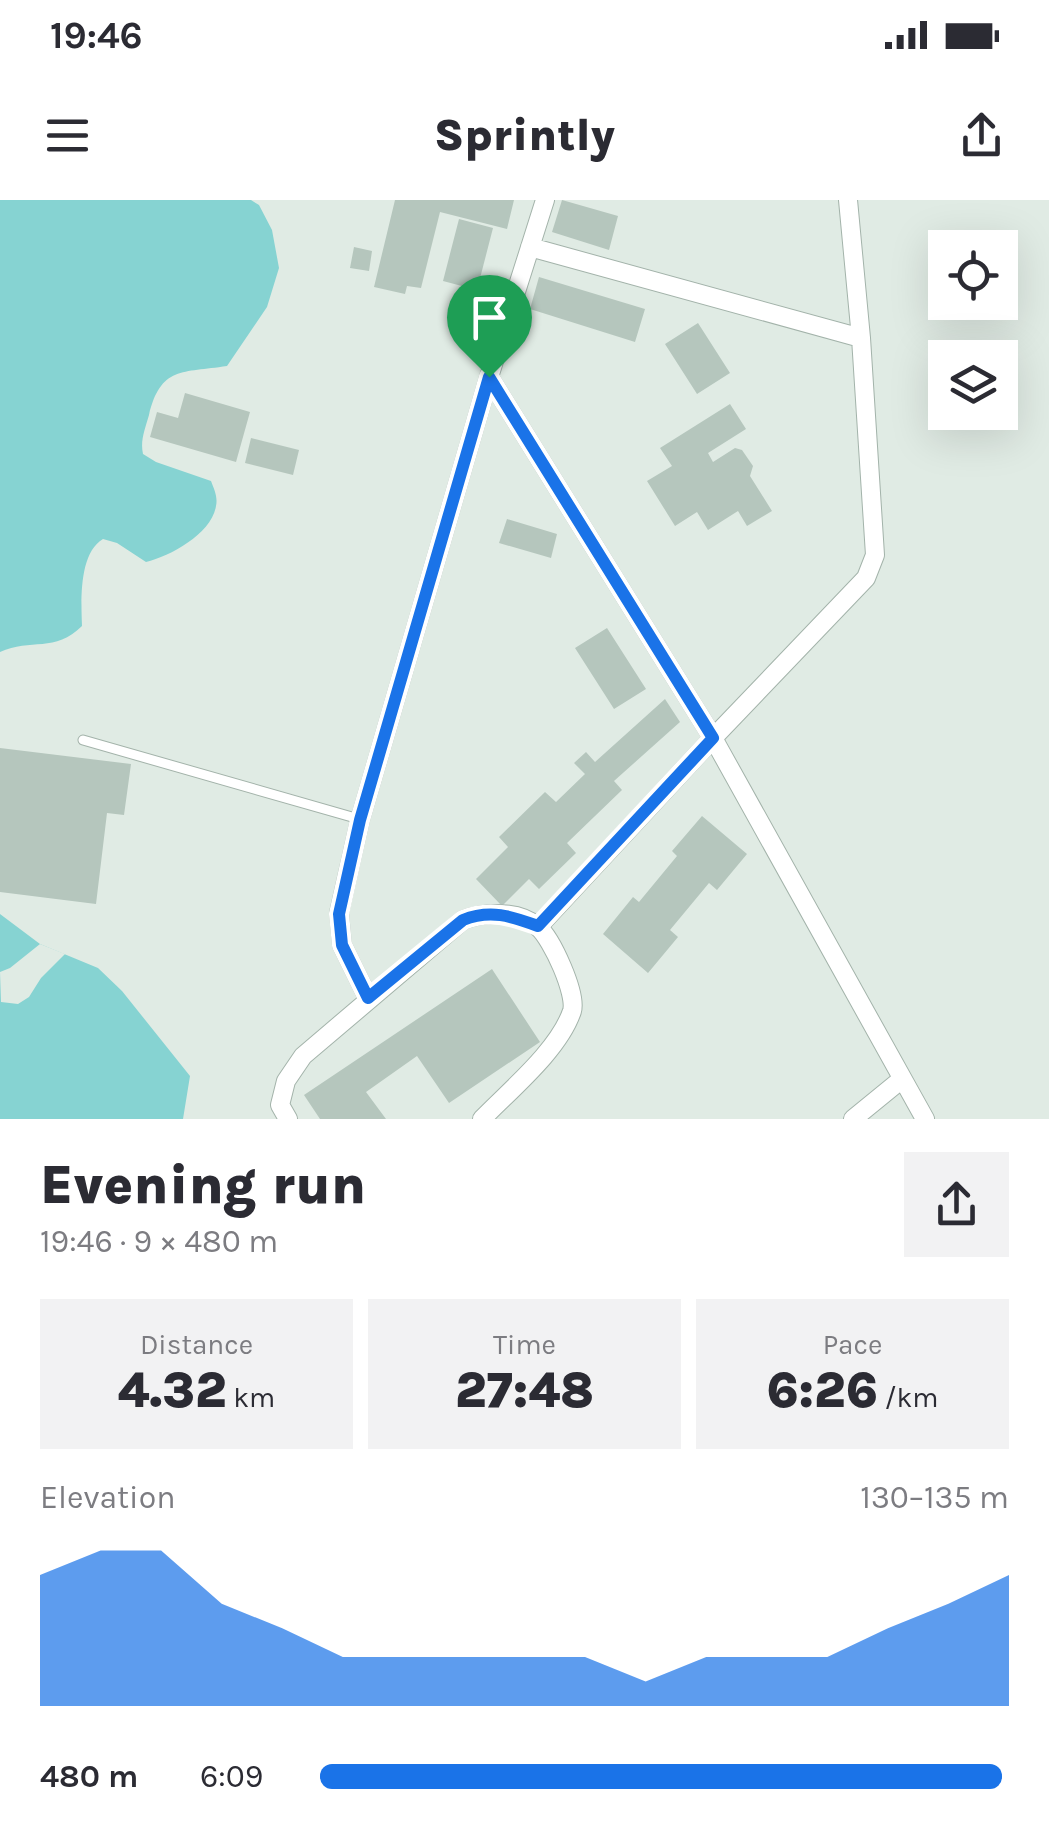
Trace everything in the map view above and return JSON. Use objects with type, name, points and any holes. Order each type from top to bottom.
[{"type":"street","points":[[368,998],[342,945],[338,928],[360,820],[489,377],[545,200]]},
{"type":"street","points":[[538,926],[866,578],[874,555],[848,200]]},
{"type":"street","points":[[530,247],[860,338]]},
{"type":"street","points":[[489,377],[713,738],[925,1119]]},
{"type":"street","points":[[288,1119],[280,1105],[286,1081],[303,1056],[463,920],[481,913],[510,916],[538,926],[572,984],[574,1007],[564,1028],[538,1061],[482,1119]]},
{"type":"street","points":[[852,1119],[902,1079]]},
{"type":"lane","points":[[83,740],[360,820]]},
{"type":"water","points":[[0,200],[251,200],[259,205],[272,230],[279,268],[267,307],[227,366],[186,372],[167,380],[154,399],[145,430],[143,454],[211,481],[216,503],[207,525],[178,549],[146,562],[117,543],[103,539],[89,555],[86,566],[82,626],[62,639],[0,652]]},
{"type":"water","points":[[0,914],[40,944],[98,968],[122,991],[190,1076],[183,1119],[0,1119]]},
{"type":"pier","points":[[40,944],[65,954],[29,997],[18,1004],[1,1002],[0,972]]},
{"type":"building","points":[[395,200],[514,200],[507,229],[440,212],[421,288],[407,286],[405,294],[374,287]]},
{"type":"building","points":[[562,200],[618,216],[609,250],[552,232]]},
{"type":"building","points":[[459,219],[493,228],[477,290],[443,281]]},
{"type":"building","points":[[354,247],[372,251],[369,271],[350,268]]},
{"type":"building","points":[[539,277],[645,309],[635,342],[530,309]]},
{"type":"building","points":[[698,323],[730,373],[697,394],[665,344]]},
{"type":"building","points":[[185,393],[250,412],[236,462],[150,437],[157,412],[178,418]]},
{"type":"building","points":[[730,404],[746,429],[708,453],[713,462],[735,448],[742,450],[753,466],[750,476],[772,511],[747,526],[738,511],[708,530],[697,512],[675,526],[647,481],[672,466],[660,448]]},
{"type":"building","points":[[251,438],[299,450],[293,475],[245,463]]},
{"type":"building","points":[[507,519],[557,534],[551,558],[499,543]]},
{"type":"building","points":[[607,628],[646,689],[614,709],[575,648]]},
{"type":"building","points":[[665,699],[680,722],[614,781],[622,790],[567,843],[576,853],[539,889],[529,879],[502,906],[476,879],[508,847],[499,837],[545,792],[556,802],[585,774],[574,763],[586,752],[595,762]]},
{"type":"building","points":[[0,748],[131,764],[124,815],[107,813],[96,904],[0,892]]},
{"type":"building","points":[[702,816],[747,854],[717,890],[709,883],[670,930],[678,937],[648,973],[603,934],[633,897],[639,902],[677,856],[672,851]]},
{"type":"building","points":[[492,969],[540,1042],[449,1103],[417,1056],[366,1092],[386,1119],[320,1119],[304,1095]]},
{"type":"route","points":[[489,377],[713,738],[538,926],[510,916],[481,913],[463,920],[368,998],[342,945],[339,914],[360,820],[489,377]]}]
